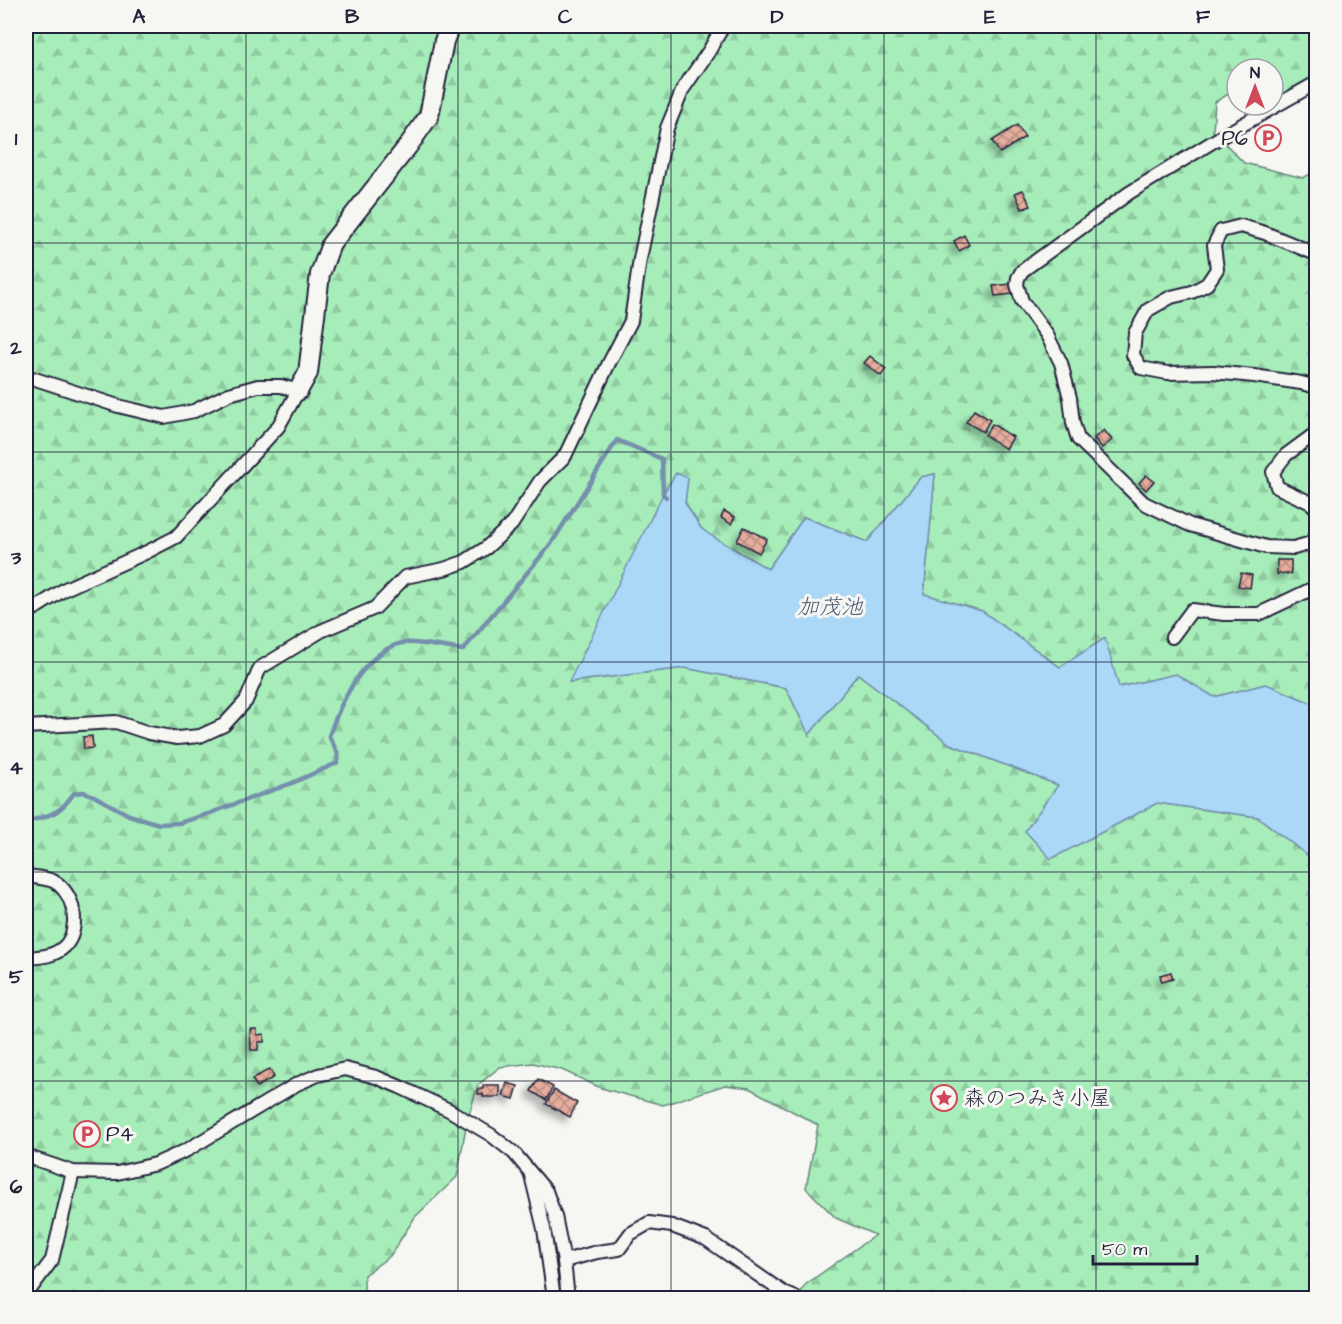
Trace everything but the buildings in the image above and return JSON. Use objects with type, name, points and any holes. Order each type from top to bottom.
[{"type":"street","points":[[26,614],[65,589],[176,537],[278,427],[308,373],[320,274],[331,244],[429,116],[444,40],[450,26]]},
{"type":"street","points":[[26,727],[116,722],[149,733],[177,738],[200,736],[224,725],[246,701],[260,668],[321,631],[375,608],[405,577],[444,569],[464,562],[486,548],[512,524],[540,480],[565,456],[631,321],[640,259],[667,128],[683,89],[723,26]]},
{"type":"street","points":[[1317,83],[1219,138],[1129,193],[1022,271],[1017,285],[1022,301],[1047,335],[1061,363],[1078,440],[1144,503],[1190,525],[1266,547],[1294,548],[1311,543],[1317,535]]},
{"type":"street","points":[[1317,254],[1241,226],[1221,231],[1214,245],[1217,269],[1207,284],[1192,292],[1171,297],[1148,310],[1135,333],[1132,355],[1141,368],[1167,373],[1213,372],[1300,382],[1317,387]]},
{"type":"street","points":[[26,376],[118,406],[164,417],[194,411],[229,394],[258,386],[281,386],[297,391]]},
{"type":"street","points":[[1317,433],[1286,456],[1273,472],[1276,487],[1311,502],[1317,508]]},
{"type":"street","points":[[1172,638],[1192,610],[1224,614],[1259,614],[1317,587]]},
{"type":"street","points":[[26,876],[53,881],[67,893],[74,912],[73,934],[64,947],[50,956],[26,958]]},
{"type":"street","points":[[26,1156],[73,1172],[117,1173],[156,1164],[187,1149],[297,1084],[318,1075],[345,1069],[375,1077],[448,1110],[491,1135],[514,1154],[546,1191],[555,1216],[564,1261],[568,1299]]},
{"type":"street","points":[[530,1171],[544,1229],[554,1299]]},
{"type":"street","points":[[26,1295],[52,1260],[73,1172]]},
{"type":"street","points":[[564,1261],[619,1249],[630,1234],[649,1223],[672,1226],[706,1239],[796,1299]]},
{"type":"green space","points":[[26,26],[1316,26],[1316,86],[1291,101],[1285,96],[1285,57],[1225,57],[1225,96],[1215,102],[1213,131],[1244,163],[1303,178],[1316,171],[1316,705],[1266,684],[1214,697],[1176,674],[1119,687],[1060,667],[982,611],[924,594],[935,474],[921,477],[867,542],[804,517],[768,569],[701,528],[685,503],[688,478],[570,682],[685,668],[786,688],[809,735],[858,674],[950,744],[1058,785],[1089,839],[1157,803],[1258,817],[1316,862],[1316,1298],[798,1298],[805,1285],[875,1235],[836,1218],[806,1188],[818,1125],[749,1088],[725,1085],[663,1105],[601,1088],[562,1070],[533,1063],[500,1067],[478,1085],[467,1121],[457,1177],[415,1217],[390,1256],[364,1275],[364,1298],[26,1298]]},
{"type":"water","name":"加茂池","points":[[676,473],[688,478],[685,503],[701,528],[768,569],[804,517],[867,542],[921,477],[935,474],[924,594],[982,611],[1060,667],[1105,638],[1119,687],[1176,674],[1214,697],[1266,684],[1316,705],[1316,862],[1258,817],[1157,803],[1051,859],[1025,831],[1058,785],[950,744],[858,674],[809,735],[786,688],[685,668],[569,682],[663,494]]},
{"type":"waterway","points":[[26,822],[59,810],[74,793],[84,792],[129,815],[159,824],[179,823],[292,783],[337,763],[338,754],[329,736],[347,694],[365,668],[388,648],[402,643],[463,650],[551,544],[617,440],[662,459],[663,494],[666,497]]},
{"type":"place","name":"P6","points":[[1268,138]]},
{"type":"place","name":"森のつみき小屋","points":[[944,1098]]},
{"type":"place","name":"P4","points":[[87,1134]]}]
